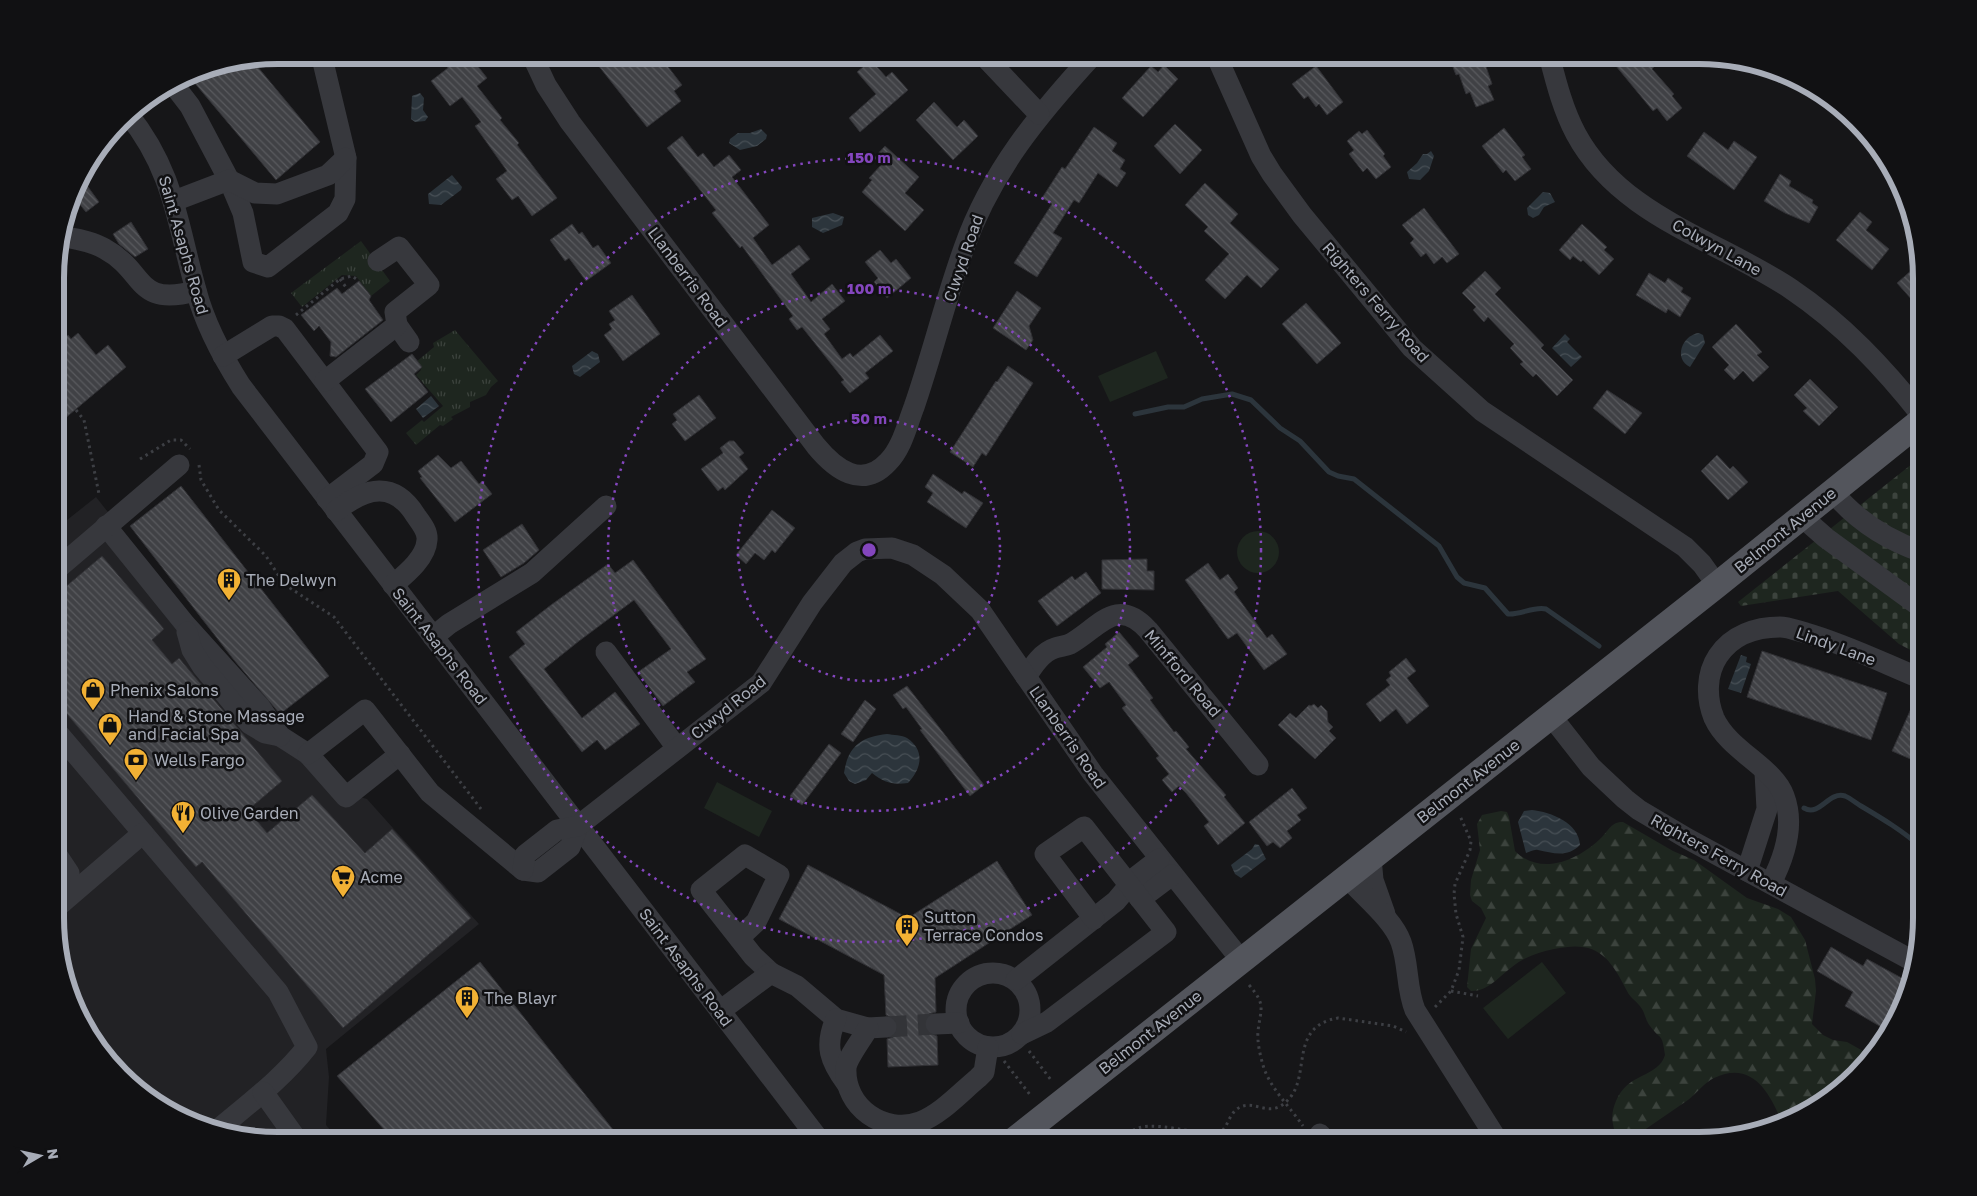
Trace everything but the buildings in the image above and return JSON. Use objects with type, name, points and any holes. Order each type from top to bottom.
[{"type":"main road","name":"Belmont Avenue","points":[[1024,1132],[1717,585],[1913,427]]},
{"type":"street","points":[[177,89],[190,106],[229,180],[243,213],[253,262],[268,268],[338,213],[345,199],[346,158],[323,64]]},
{"type":"street","name":"Llanberris Road","points":[[536,64],[546,85],[570,122],[828,461],[841,470],[866,474]]},
{"type":"street","points":[[992,64],[1040,114]]},
{"type":"street","name":"Clwyd Road","points":[[866,474],[880,469],[897,450],[927,370],[963,249],[994,181],[1040,114],[1085,64]]},
{"type":"street","name":"Righters Ferry Road","points":[[1220,64],[1261,156],[1277,181],[1308,222],[1412,348],[1482,411],[1685,547],[1702,564],[1717,585]]},
{"type":"street","name":"Colwyn Lane","points":[[1552,64],[1567,115],[1576,134],[1599,168],[1613,183],[1643,206],[1749,264],[1813,305],[1872,357],[1913,405]]},
{"type":"street","name":"Saint Asaphs Road","points":[[132,121],[157,159],[174,201],[196,291],[223,356],[247,394],[813,1132]]},
{"type":"street","points":[[174,201],[229,180],[255,193],[277,194],[328,175],[346,158]]},
{"type":"street","points":[[68,238],[106,249],[143,286],[164,296],[176,296],[196,291]]},
{"type":"street","points":[[325,381],[403,334],[395,312],[429,285],[399,247],[378,261]]},
{"type":"street","points":[[223,356],[265,330],[279,326],[285,329],[378,452],[374,464],[332,505]]},
{"type":"street","points":[[64,563],[190,458]]},
{"type":"street","points":[[332,505],[381,490],[391,491],[400,496],[413,511],[425,530],[427,540],[417,561],[393,585]]},
{"type":"street","points":[[1832,491],[1859,518],[1913,548]]},
{"type":"street","points":[[433,637],[448,624],[532,574],[606,506]]},
{"type":"street","points":[[1801,516],[1826,538],[1913,599]]},
{"type":"street","points":[[106,526],[185,624],[260,707],[280,736],[308,754],[346,798],[400,754]]},
{"type":"street","name":"Llanberris Road","points":[[874,548],[892,548],[913,555],[957,586],[980,610],[1093,774],[1241,960]]},
{"type":"street","name":"Clwyd Road","points":[[578,826],[761,683],[833,573],[857,552],[874,548]]},
{"type":"street","name":"Minfford Road","points":[[1026,677],[1037,660],[1053,648],[1069,644],[1109,616],[1119,614],[1135,618],[1148,630],[1258,765]]},
{"type":"street","name":"Lindy Lane","points":[[1771,883],[1784,852],[1788,822],[1784,796],[1777,784],[1728,739],[1719,728],[1710,698],[1709,677],[1715,662],[1726,646],[1744,633],[1780,627],[1824,638],[1913,675]]},
{"type":"street","points":[[606,652],[678,748]]},
{"type":"street","points":[[308,754],[365,710],[430,793],[523,870],[525,855],[557,830],[578,826]]},
{"type":"street","name":"Righters Ferry Road","points":[[1551,716],[1592,767],[1625,799],[1688,840],[1909,959]]},
{"type":"street","points":[[64,740],[278,992],[307,1047],[298,1060],[224,1125]]},
{"type":"street","points":[[1747,871],[1758,841],[1766,809],[1765,773]]},
{"type":"street","points":[[1021,1035],[1028,1025],[1031,1006],[1028,996],[1016,980],[1000,973],[992,972],[983,974],[968,982],[958,997],[956,1006],[959,1023],[970,1039],[990,1047],[1007,1045],[1021,1035],[1047,1022],[1166,932],[1084,827],[1045,854],[1094,919]]},
{"type":"street","points":[[64,901],[143,833]]},
{"type":"street","points":[[1758,841],[1784,852]]},
{"type":"street","points":[[1371,858],[1373,880],[1387,919],[1401,941],[1410,995],[1415,1010],[1492,1132]]},
{"type":"street","points":[[64,866],[69,873],[64,901]]},
{"type":"street","points":[[1135,893],[1137,876],[1166,867]]},
{"type":"street","points":[[1347,876],[1363,896],[1387,919]]},
{"type":"street","points":[[1016,980],[1094,919],[1135,893]]},
{"type":"street","points":[[740,936],[753,956],[771,973],[796,986],[836,1019],[877,1028],[846,1066],[847,1084]]},
{"type":"street","points":[[720,1011],[771,973]]},
{"type":"street","points":[[836,1019],[828,1036],[831,1055],[836,1069],[847,1084],[854,1100],[867,1114],[882,1122],[900,1126],[918,1123],[930,1117],[978,1078],[984,1072],[990,1047]]},
{"type":"street","points":[[936,1024],[959,1023]]},
{"type":"street","points":[[263,1092],[292,1132]]},
{"type":"path","points":[[299,324],[294,317],[298,312],[340,279],[352,276],[359,281]]},
{"type":"path","points":[[340,279],[348,290]]},
{"type":"path","points":[[76,410],[84,420],[99,494]]},
{"type":"path","points":[[140,458],[172,440],[182,440],[201,480],[219,510],[266,556],[284,584],[334,617],[487,816]]},
{"type":"path","points":[[1428,1012],[1451,991],[1459,970],[1464,937],[1454,905],[1455,884],[1470,850],[1471,841],[1460,816]]},
{"type":"path","points":[[1249,985],[1260,998],[1262,1006],[1258,1032],[1263,1066],[1277,1093],[1314,1132]]},
{"type":"path","points":[[1451,991],[1478,996]]},
{"type":"path","points":[[1212,1132],[1224,1128],[1235,1110],[1244,1106],[1275,1110],[1287,1102],[1294,1090],[1303,1047],[1315,1030],[1332,1019],[1393,1026],[1405,1031],[1411,1038]]},
{"type":"path","points":[[1021,1035],[1051,1080]]},
{"type":"path","points":[[990,1047],[1031,1096]]},
{"type":"path","points":[[1129,1132],[1134,1128],[1146,1126],[1197,1132]]},
{"type":"shaded area","points":[[96,497],[326,787],[367,799],[479,924],[326,1049],[329,1077],[326,1125],[332,1132],[263,1132],[236,1128],[209,1121],[171,1104],[147,1088],[126,1070],[108,1049],[92,1025],[80,1000],[71,974],[64,933],[64,522]]},
{"type":"green space","points":[[361,241],[390,281],[371,296],[356,276],[342,275],[302,307],[291,293]]},
{"type":"green space","points":[[455,330],[498,381],[486,395],[470,402],[470,407],[451,417],[453,419],[443,426],[440,425],[416,445],[406,433],[422,420],[424,422],[443,406],[416,375],[421,370],[416,362],[434,347],[433,343]]},
{"type":"green space","points":[[1156,351],[1168,378],[1110,402],[1098,376]]},
{"type":"green space","points":[[1913,463],[1913,651],[1899,644],[1838,591],[1741,606],[1738,602]]},
{"type":"green space","points":[[1258,531],[1273,537],[1279,552],[1273,567],[1258,573],[1243,567],[1237,552],[1243,537]]},
{"type":"green space","points":[[717,782],[772,811],[759,837],[704,808]]},
{"type":"green space","points":[[1501,811],[1507,812],[1515,851],[1525,859],[1536,863],[1548,864],[1560,862],[1582,853],[1602,837],[1613,825],[1623,822],[1673,851],[1694,860],[1747,898],[1778,909],[1791,917],[1805,940],[1815,979],[1816,991],[1812,1024],[1823,1035],[1833,1040],[1847,1042],[1866,1053],[1851,1070],[1830,1088],[1806,1104],[1779,1117],[1771,1099],[1757,1081],[1738,1073],[1727,1073],[1710,1080],[1688,1100],[1641,1132],[1615,1132],[1612,1115],[1621,1092],[1635,1080],[1656,1068],[1665,1055],[1662,1040],[1649,1024],[1642,1009],[1628,993],[1614,968],[1600,953],[1581,947],[1568,947],[1537,953],[1522,960],[1483,989],[1471,991],[1467,987],[1471,949],[1486,918],[1481,908],[1472,901],[1470,895],[1471,880],[1480,850],[1477,824],[1482,815]]},
{"type":"green space","points":[[1542,962],[1566,993],[1508,1039],[1483,1008]]},
{"type":"water","points":[[420,93],[424,98],[423,110],[428,117],[425,121],[415,122],[411,119],[412,96]]},
{"type":"water","points":[[761,129],[767,135],[766,139],[757,146],[740,150],[729,143],[730,139],[738,133],[750,133]]},
{"type":"water","points":[[1431,151],[1434,156],[1429,171],[1420,180],[1409,179],[1407,172],[1423,154]]},
{"type":"water","points":[[452,175],[462,187],[461,190],[441,205],[429,204],[428,194]]},
{"type":"water","points":[[1543,192],[1550,193],[1555,202],[1544,207],[1539,215],[1533,218],[1528,215],[1527,208]]},
{"type":"water","points":[[833,213],[844,217],[842,225],[823,233],[812,227],[812,218]]},
{"type":"water","points":[[1699,333],[1703,335],[1705,343],[1690,367],[1682,359],[1682,348],[1688,338]]},
{"type":"water","points":[[1565,334],[1570,339],[1567,342],[1582,357],[1571,367],[1552,348]]},
{"type":"water","points":[[592,351],[598,354],[600,362],[580,377],[574,374],[572,366]]},
{"type":"water","points":[[431,396],[439,406],[423,418],[416,409]]},
{"type":"water","points":[[1741,655],[1747,657],[1746,662],[1751,664],[1741,693],[1728,689]]},
{"type":"water","points":[[887,734],[907,738],[917,749],[919,754],[918,766],[908,783],[897,784],[885,781],[872,773],[866,780],[855,784],[849,781],[844,773],[849,756],[857,744],[878,735]]},
{"type":"water","points":[[1532,810],[1547,813],[1563,820],[1575,831],[1580,845],[1570,852],[1560,854],[1536,850],[1526,853],[1518,822],[1524,811]]},
{"type":"water","points":[[1255,844],[1259,845],[1266,859],[1241,878],[1235,874],[1231,865],[1252,849]]},
{"type":"waterway","points":[[1135,414],[1168,407],[1184,407],[1202,399],[1232,394],[1251,400],[1280,428],[1300,441],[1329,472],[1354,479],[1439,546],[1457,577],[1464,583],[1485,588],[1508,614],[1541,608],[1546,609],[1599,646]]},
{"type":"waterway","points":[[1804,808],[1815,809],[1834,797],[1839,795],[1845,796],[1913,840]]},
{"type":"tunnel","points":[[886,1027],[936,1024]]},
{"type":"place","name":"The Delwyn","points":[[229,601]]},
{"type":"place","name":"Phenix Salons","points":[[93,711]]},
{"type":"place","name":"Hand & Stone Massage and Facial Spa","points":[[110,746]]},
{"type":"place","name":"Wells Fargo","points":[[136,781]]},
{"type":"place","name":"Olive Garden","points":[[183,834]]},
{"type":"place","name":"Acme","points":[[343,898]]},
{"type":"place","name":"Sutton Terrace Condos","points":[[907,947]]},
{"type":"place","name":"The Blayr","points":[[467,1019]]}]
